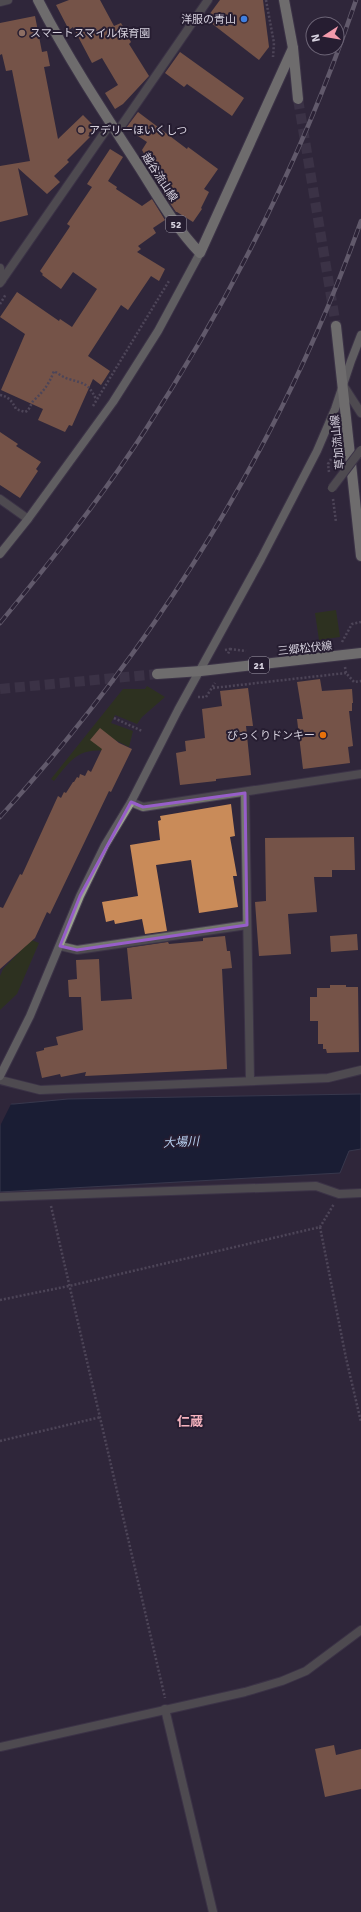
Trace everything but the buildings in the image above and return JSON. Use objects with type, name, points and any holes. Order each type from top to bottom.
[{"type":"main road","name":"越谷流山線","points":[[38,0],[66,52],[111,123],[184,237],[200,253]]},
{"type":"main road","points":[[284,0],[293,48],[298,99]]},
{"type":"main road","points":[[200,253],[293,48]]},
{"type":"main road","name":"草加流山線","points":[[336,326],[361,556]]},
{"type":"main road","name":"三郷松伏線","points":[[157,674],[201,671],[361,654]]},
{"type":"street","points":[[0,2],[8,0]]},
{"type":"street","points":[[117,132],[208,0]]},
{"type":"street","points":[[1,282],[111,123]]},
{"type":"street","points":[[0,554],[113,402],[154,338],[200,253]]},
{"type":"street","points":[[0,268],[1,282]]},
{"type":"street","points":[[0,1076],[30,1016],[80,896],[105,845],[131,802],[175,716],[201,671],[317,450],[335,409],[361,336]]},
{"type":"street","points":[[343,385],[361,413]]},
{"type":"street","points":[[332,488],[361,450]]},
{"type":"street","points":[[0,499],[28,518]]},
{"type":"street","points":[[131,802],[143,807],[245,793],[361,774]]},
{"type":"street","points":[[245,793],[250,1080]]},
{"type":"street","points":[[60,946],[77,950],[247,924]]},
{"type":"street","points":[[0,1080],[40,1090],[250,1080],[328,1078],[361,1070]]},
{"type":"street","points":[[0,1197],[316,1186],[339,1194],[361,1193]]},
{"type":"street","points":[[0,1748],[245,1692],[295,1676],[306,1670],[361,1630]]},
{"type":"street","points":[[166,1709],[212,1912]]},
{"type":"path","points":[[266,0],[274,43],[274,56],[271,62]]},
{"type":"path","points":[[93,407],[170,280]]},
{"type":"path","points":[[0,395],[10,400],[16,409],[25,412],[31,407],[33,401],[48,387],[54,371],[69,379],[80,381],[89,387],[97,400]]},
{"type":"path","points":[[332,488],[336,522]]},
{"type":"path","points":[[213,688],[346,673],[354,682],[361,682]]},
{"type":"path","points":[[114,718],[142,731]]},
{"type":"path","points":[[339,1194],[320,1227],[346,1358],[361,1422]]},
{"type":"path","points":[[48,1196],[101,1417],[166,1709]]},
{"type":"path","points":[[0,1300],[69,1286],[320,1227]]},
{"type":"path","points":[[0,1441],[101,1417]]},
{"type":"highlighted area","points":[[245,793],[247,925],[77,950],[60,946],[80,896],[131,802],[143,807]]},
{"type":"green space","points":[[336,610],[340,637],[319,640],[315,613]]},
{"type":"green space","points":[[147,686],[165,697],[142,717],[137,724],[115,715],[111,723],[133,731],[129,747],[111,738],[105,751],[88,752],[75,757],[54,781],[51,779],[123,689],[145,689]]},
{"type":"green space","points":[[29,939],[39,943],[17,994],[0,1010],[0,976],[3,969],[27,944]]},
{"type":"water","name":"大場川","points":[[361,1094],[361,1149],[349,1151],[340,1173],[0,1192],[0,1104],[68,1099]]},
{"type":"pier","points":[[0,1102],[12,1102],[0,1126]]},
{"type":"tunnel","points":[[298,99],[336,326]]},
{"type":"tunnel","points":[[0,689],[157,674]]},
{"type":"railway","points":[[0,623],[57,552],[112,479],[146,429],[208,327],[237,274],[290,167],[314,112],[356,0]]},
{"type":"railway","points":[[0,817],[57,751],[112,682],[163,610],[210,537],[254,461],[294,383],[330,303],[361,221]]},
{"type":"place","name":"洋服の青山","points":[[244,19]]},
{"type":"place","name":"スマートスマイル保育園","points":[[22,33]]},
{"type":"place","name":"アデリーほいくしつ","points":[[81,130]]},
{"type":"place","name":"びっくりドンキー","points":[[323,735]]},
{"type":"district","name":"仁蔵","points":[[190,1421]]}]
